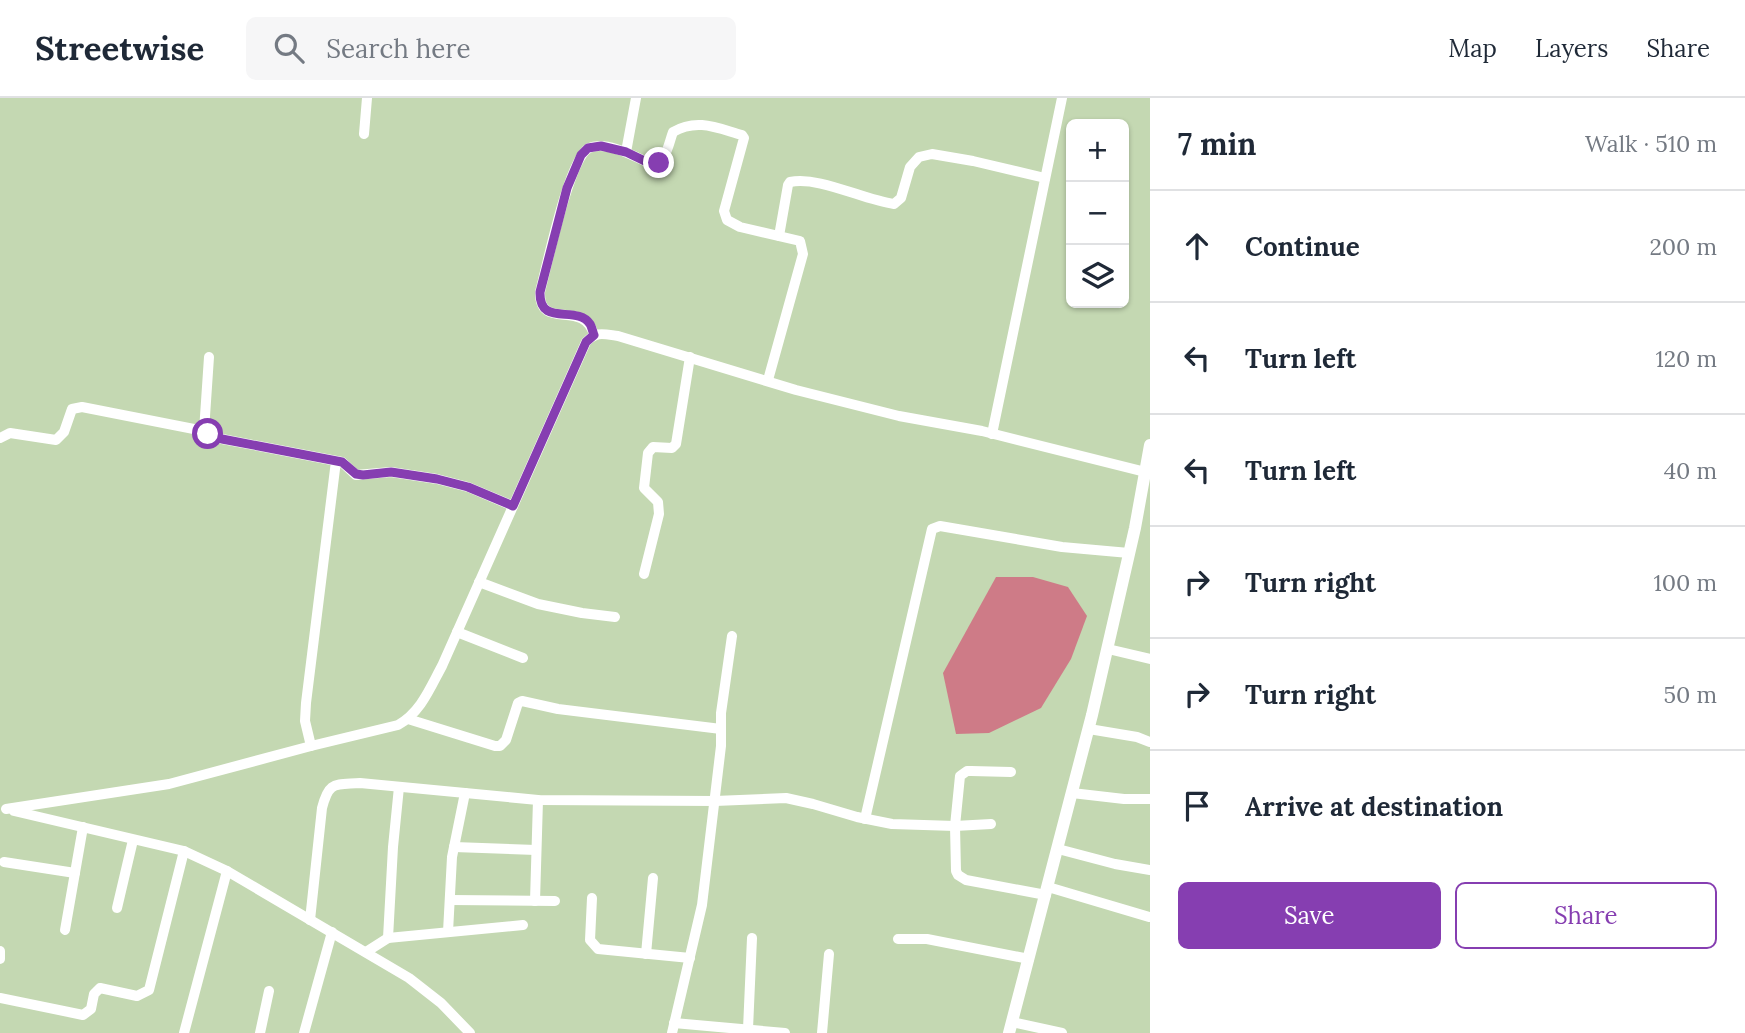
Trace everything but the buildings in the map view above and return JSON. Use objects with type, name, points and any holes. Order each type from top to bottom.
[{"type":"street","points":[[364,134],[367,98]]},
{"type":"street","points":[[626,152],[636,98]]},
{"type":"street","points":[[992,433],[1062,98]]},
{"type":"street","points":[[594,335],[588,321],[550,312],[543,308],[540,300],[567,188],[581,155],[588,148],[601,146],[626,152],[651,164],[659,163],[663,160],[673,132],[687,124],[705,125],[742,135],[743,142],[724,211],[727,220],[740,227],[800,241],[803,254],[768,380]]},
{"type":"street","points":[[779,236],[788,185],[799,180],[832,186],[894,204],[901,198],[910,167],[919,157],[932,154],[1045,178]]},
{"type":"street","points":[[3,809],[169,784],[398,725],[408,719],[420,705],[442,666],[586,342],[594,335],[618,336],[796,390],[899,416],[992,433],[1147,473]]},
{"type":"street","points":[[204,431],[209,357]]},
{"type":"street","points":[[644,574],[659,514],[659,502],[644,488],[648,453],[653,447],[672,448],[676,444],[690,357]]},
{"type":"street","points":[[0,438],[10,433],[56,440],[64,432],[72,409],[76,407],[204,431],[222,439],[342,462],[356,474],[391,472],[437,479],[468,487],[513,506]]},
{"type":"street","points":[[1062,1033],[1011,1028],[1089,729],[1147,473],[1150,445]]},
{"type":"street","points":[[310,746],[305,720],[306,703],[335,461]]},
{"type":"street","points":[[865,819],[932,529],[940,526],[1062,547],[1129,553]]},
{"type":"street","points":[[479,582],[538,604],[615,617]]},
{"type":"street","points":[[457,632],[523,658]]},
{"type":"street","points":[[732,636],[721,713],[721,746],[702,905],[673,1028],[785,1033]]},
{"type":"street","points":[[1108,649],[1150,659]]},
{"type":"street","points":[[408,719],[495,746],[500,746],[506,740],[518,703],[522,701],[558,709],[721,729]]},
{"type":"street","points":[[1089,729],[1137,737],[1150,743]]},
{"type":"street","points":[[1011,772],[967,771],[960,776],[955,825],[958,875],[966,880],[1047,891],[1149,917]]},
{"type":"street","points":[[310,919],[322,808],[326,792],[335,785],[360,783],[538,800],[715,802],[786,799],[865,819],[908,825],[991,824]]},
{"type":"street","points":[[388,938],[399,787]]},
{"type":"street","points":[[448,932],[454,847],[464,793]]},
{"type":"street","points":[[1072,793],[1150,799]]},
{"type":"street","points":[[535,901],[538,800]]},
{"type":"street","points":[[3,809],[184,852],[227,871],[409,978],[441,1003],[470,1033]]},
{"type":"street","points":[[65,930],[83,827]]},
{"type":"street","points":[[117,908],[133,840]]},
{"type":"street","points":[[454,847],[537,850]]},
{"type":"street","points":[[1058,849],[1150,870]]},
{"type":"street","points":[[0,1010],[1,998],[83,1015],[91,1009],[94,994],[100,988],[137,996],[146,993],[184,852]]},
{"type":"street","points":[[4,862],[75,873]]},
{"type":"street","points":[[184,1033],[227,871]]},
{"type":"street","points":[[646,954],[653,878]]},
{"type":"street","points":[[592,898],[590,940],[598,949],[690,958]]},
{"type":"street","points":[[450,900],[555,901]]},
{"type":"street","points":[[366,952],[388,938],[523,925]]},
{"type":"street","points":[[304,1033],[332,932]]},
{"type":"street","points":[[748,1030],[752,938]]},
{"type":"street","points":[[898,939],[927,939],[1029,959]]},
{"type":"street","points":[[0,951],[0,958]]},
{"type":"street","points":[[822,1033],[829,954]]},
{"type":"street","points":[[260,1033],[269,991]]},
{"type":"shaded area","points":[[996,577],[1033,577],[1068,587],[1087,616],[1071,659],[1041,708],[989,733],[956,734],[943,673]]},
{"type":"route","points":[[208,434],[342,462],[356,474],[391,472],[437,479],[468,487],[513,506],[586,342],[594,335],[588,321],[550,312],[543,308],[540,300],[567,188],[581,155],[588,148],[601,146],[626,152],[651,164],[659,163]]}]
